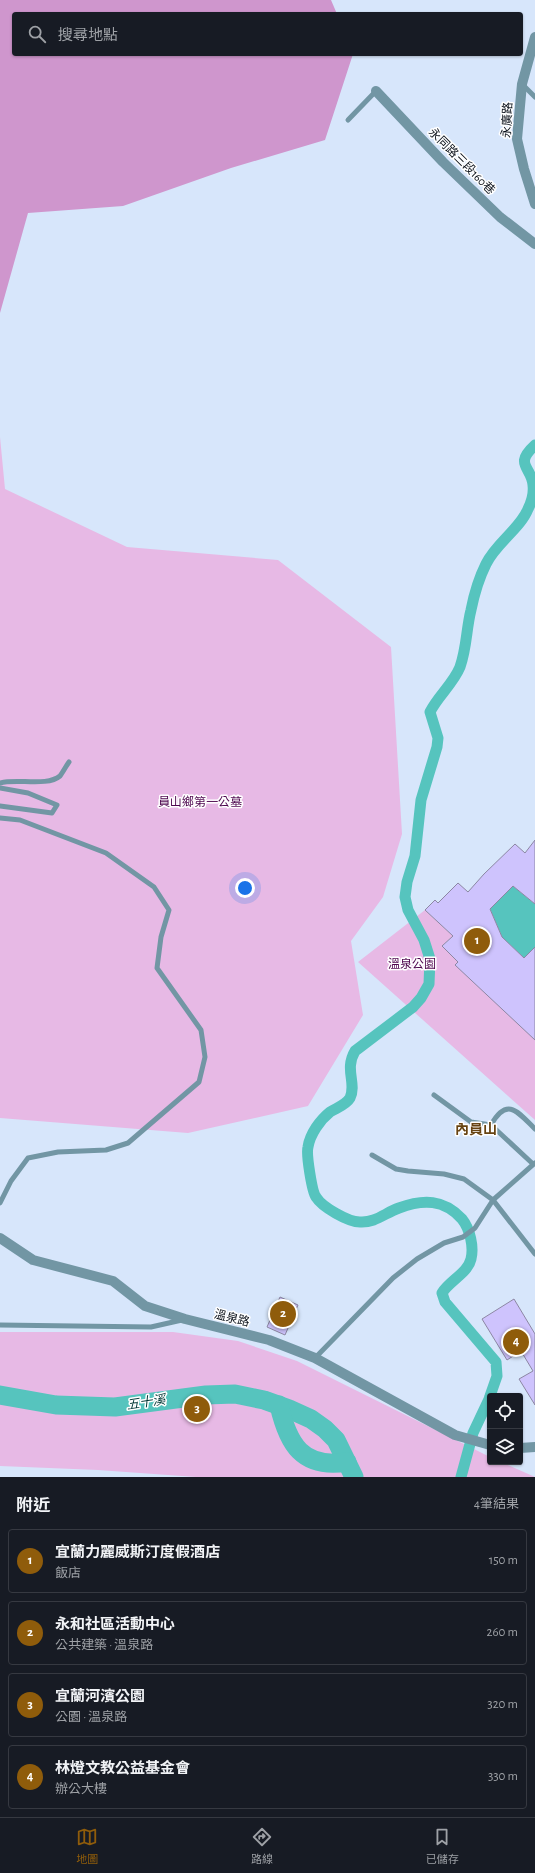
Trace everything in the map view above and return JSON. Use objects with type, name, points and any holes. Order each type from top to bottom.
[{"type":"street","name":"永廣路","points":[[535,37],[522,84],[517,139],[524,169],[535,204]]},
{"type":"street","name":"永同路三段160巷","points":[[376,91],[449,167],[500,217],[535,244]]},
{"type":"street","name":"溫泉路","points":[[0,1238],[33,1260],[113,1281],[145,1306],[185,1319],[269,1340],[315,1358],[455,1435],[487,1444]]},
{"type":"street","points":[[523,1448],[535,1447]]},
{"type":"lane","points":[[522,84],[535,97]]},
{"type":"lane","points":[[348,120],[376,91]]},
{"type":"lane","points":[[0,783],[6,781],[46,781],[59,777],[69,762]]},
{"type":"lane","points":[[0,788],[28,793],[57,805],[52,814],[0,806]]},
{"type":"lane","points":[[0,818],[20,820],[106,853],[154,887],[170,910],[161,937],[157,968],[201,1030],[205,1057],[199,1082],[128,1143],[106,1150],[58,1152],[28,1158],[11,1181],[0,1203]]},
{"type":"lane","points":[[315,1358],[393,1278],[417,1259],[444,1243],[463,1237],[475,1228],[493,1200],[534,1164],[491,1125],[471,1122],[434,1095]]},
{"type":"lane","points":[[491,1125],[498,1112],[506,1109],[517,1110],[535,1129]]},
{"type":"lane","points":[[372,1155],[396,1169],[444,1174],[464,1179],[493,1200],[535,1254]]},
{"type":"lane","points":[[0,1325],[152,1327],[185,1319]]},
{"type":"green space","name":"員山鄉第一公墓","points":[[0,437],[5,489],[127,547],[278,560],[391,647],[402,834],[383,897],[351,941],[363,1015],[308,1106],[188,1133],[0,1118]]},
{"type":"green space","name":"溫泉公園","points":[[425,910],[453,936],[442,946],[535,1040],[535,1120],[358,962]]},
{"type":"green space","points":[[0,1332],[173,1332],[238,1341],[297,1361],[487,1456],[487,1465],[508,1465],[535,1477],[196,1477],[98,1470],[0,1466]]},
{"type":"shaded area","points":[[0,0],[331,0],[336,12],[12,12],[12,56],[352,56],[325,140],[231,168],[123,206],[28,213],[0,313]]},
{"type":"shaded area","points":[[513,886],[535,904],[535,947],[524,958],[502,937],[490,909]]},
{"type":"building","points":[[535,840],[535,904],[513,886],[490,909],[502,937],[524,958],[535,947],[535,1040],[455,965],[458,962],[442,946],[453,936],[425,910],[435,900],[438,903],[458,883],[468,892],[515,844],[525,853]]},
{"type":"building","points":[[280,1297],[298,1305],[285,1335],[267,1327]]},
{"type":"building","points":[[514,1299],[535,1334],[535,1405],[519,1379],[533,1371],[521,1351],[507,1360],[482,1319]]},
{"type":"waterway","points":[[491,1393],[497,1376],[496,1362],[445,1302],[442,1293],[466,1269],[471,1259],[471,1238],[462,1219],[455,1212],[440,1204],[425,1202],[408,1205],[365,1222],[349,1220],[342,1217],[319,1201],[314,1194],[308,1151],[309,1142],[319,1123],[330,1112],[350,1098],[352,1092],[350,1070],[355,1051],[413,1007],[421,998],[429,984],[430,959],[424,940],[408,910],[405,897],[407,882],[415,856],[421,800],[437,747],[438,738],[430,712],[460,667],[464,652],[469,617],[479,581],[486,564],[490,556],[519,523],[531,503],[533,494],[532,479],[524,462],[525,457],[535,445]]},
{"type":"waterway","name":"五十溪","points":[[0,1395],[56,1405],[115,1407],[206,1395],[235,1394],[264,1400],[311,1419],[325,1429],[336,1440],[354,1477]]},
{"type":"waterway","points":[[461,1477],[473,1433],[487,1403]]},
{"type":"waterway","points":[[279,1405],[287,1431],[300,1451],[319,1462],[347,1462]]},
{"type":"place","name":"宜蘭力麗威斯汀度假酒店","points":[[477,941]]},
{"type":"place","name":"永和社區活動中心","points":[[283,1314]]},
{"type":"place","name":"林燈文教公益基金會","points":[[516,1342]]},
{"type":"place","name":"宜蘭河濱公園","points":[[197,1409]]},
{"type":"district","name":"內員山","points":[[476,1130]]}]
